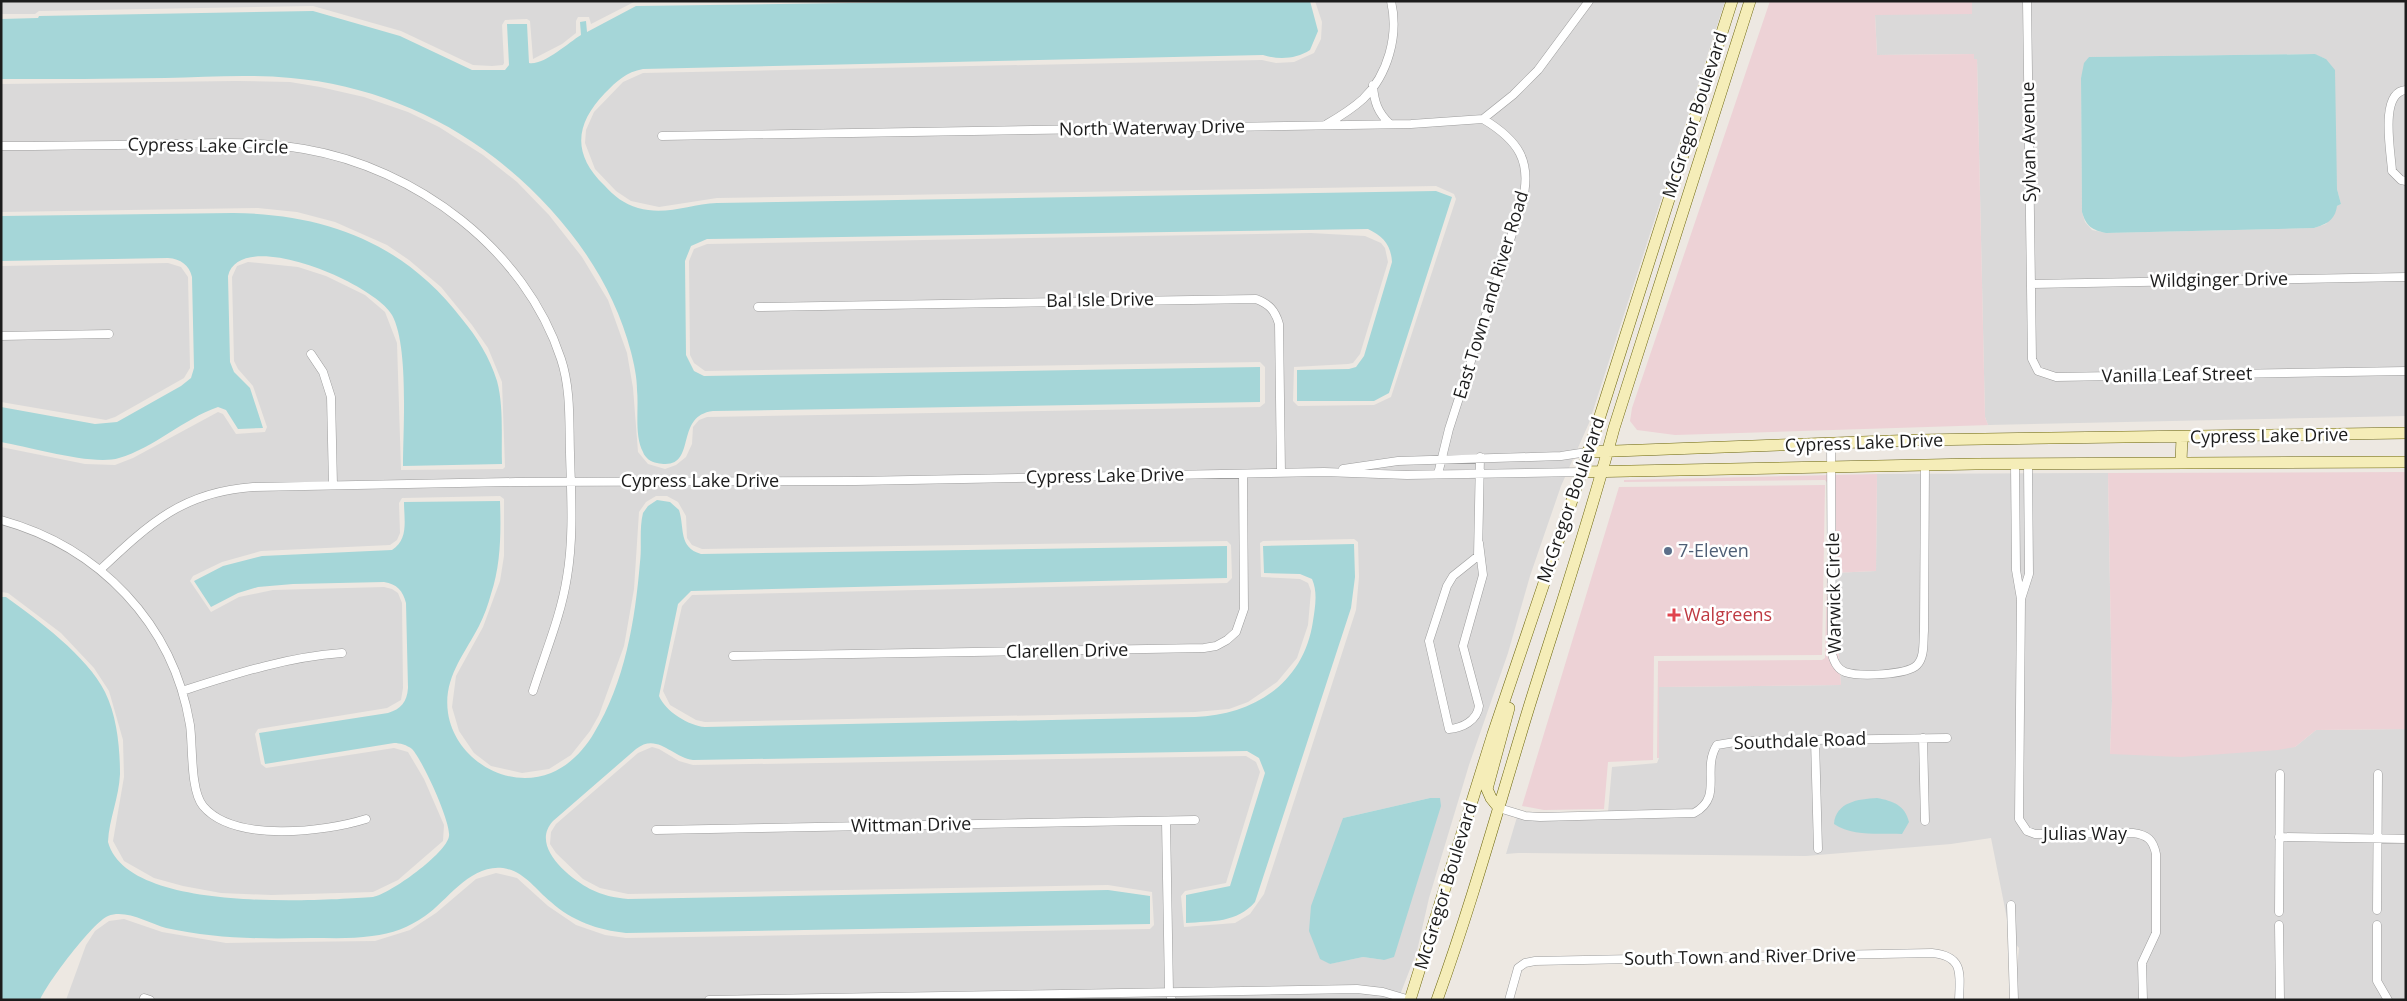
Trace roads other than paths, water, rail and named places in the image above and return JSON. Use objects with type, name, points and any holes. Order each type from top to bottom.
[{"type":"main road","name":"McGregor Boulevard","points":[[1410,1000],[1510,684],[1581,472],[1732,1]]},
{"type":"main road","name":"McGregor Boulevard","points":[[1438,1000],[1462,932],[1608,451],[1750,1]]},
{"type":"main road","name":"Cypress Lake Drive","points":[[1587,452],[1832,443],[2406,433]]},
{"type":"main road","points":[[2181,462],[2182,437]]},
{"type":"main road","name":"Cypress Lake Drive","points":[[1581,472],[1925,465],[2406,462]]},
{"type":"main road","points":[[1499,808],[1490,798],[1487,789],[1511,701],[1510,684]]},
{"type":"street","points":[[1482,119],[1513,95],[1535,74],[1589,1]]},
{"type":"street","points":[[2027,1],[2033,1]]},
{"type":"street","name":"Sylvan Avenue","points":[[2027,1],[2032,284]]},
{"type":"street","points":[[1327,124],[1353,108],[1364,98],[1386,64],[1391,50],[1394,27],[1393,3]]},
{"type":"street","points":[[1373,85],[1374,97],[1380,115],[1390,124]]},
{"type":"street","points":[[2406,90],[2400,90],[2391,98],[2389,110],[2392,171],[2401,180],[2406,181]]},
{"type":"street","name":"North Waterway Drive","points":[[662,136],[1390,124],[1437,123],[1482,119]]},
{"type":"street","name":"East Town and River Road","points":[[1438,474],[1522,203],[1526,180],[1522,156],[1516,146],[1499,128],[1482,119]]},
{"type":"street","name":"Cypress Lake Circle","points":[[1,146],[240,143],[279,145],[330,154],[353,160],[412,187],[460,219],[479,236],[514,274],[549,328],[562,361],[568,390],[570,548],[567,580],[560,610],[532,691]]},
{"type":"street","name":"Wildginger Drive","points":[[2032,284],[2406,277]]},
{"type":"street","name":"Vanilla Leaf Street","points":[[2032,284],[2032,360],[2038,371],[2056,377],[2406,371]]},
{"type":"street","name":"Bal Isle Drive","points":[[758,307],[1256,298],[1267,304],[1275,313],[1279,324],[1280,473]]},
{"type":"street","points":[[1,336],[109,334]]},
{"type":"street","points":[[311,354],[323,372],[331,397],[333,485]]},
{"type":"street","name":"Warwick Circle","points":[[1832,443],[1832,654],[1835,665],[1844,672],[1899,673],[1910,670],[1919,664],[1922,654],[1925,465]]},
{"type":"street","name":"Cypress Lake Drive","points":[[1324,472],[1398,461],[1442,458],[1561,456],[1587,452]]},
{"type":"street","points":[[1479,542],[1483,575],[1463,646],[1478,712],[1468,724],[1449,729],[1429,641],[1447,586],[1453,576],[1478,556],[1480,457]]},
{"type":"street","name":"Julias Way","points":[[2015,464],[2016,570],[2021,599],[2019,819],[2027,831],[2035,834],[2134,833],[2149,838],[2154,844],[2156,854],[2156,934],[2142,963],[2143,1000]]},
{"type":"street","name":"Julias Way","points":[[2021,599],[2029,574],[2028,464]]},
{"type":"street","name":"Cypress Lake Drive","points":[[101,569],[155,520],[179,506],[204,496],[253,487],[570,481],[808,481],[1324,472],[1438,474],[1581,472]]},
{"type":"street","name":"Clarellen Drive","points":[[733,656],[1194,648],[1216,646],[1236,632],[1244,609],[1243,474]]},
{"type":"street","points":[[1,520],[48,536],[101,569],[134,604],[158,636],[168,655],[182,691],[190,726],[196,786],[202,805],[220,819],[253,830],[321,829],[346,826],[366,819]]},
{"type":"street","points":[[182,691],[281,660],[342,653]]},
{"type":"street","points":[[1923,738],[1925,821]]},
{"type":"street","name":"Southdale Road","points":[[1499,808],[1540,817],[1694,813],[1703,808],[1710,800],[1711,755],[1717,746],[1742,741],[1947,738]]},
{"type":"street","points":[[1815,740],[1818,849]]},
{"type":"street","points":[[2279,912],[2280,774]]},
{"type":"street","points":[[2376,910],[2378,774]]},
{"type":"street","name":"Wittman Drive","points":[[656,830],[1195,820]]},
{"type":"street","points":[[1166,821],[1170,996]]},
{"type":"street","points":[[2280,837],[2406,838]]},
{"type":"street","points":[[2011,905],[2014,1000]]},
{"type":"street","points":[[2279,924],[2280,1000]]},
{"type":"street","points":[[2376,924],[2377,981],[2388,1000]]},
{"type":"street","name":"South Town and River Drive","points":[[1510,999],[1518,968],[1525,963],[1535,961],[1932,953],[1947,956],[1956,962],[1959,972],[1959,1000]]},
{"type":"street","points":[[708,1000],[1170,996],[1357,989],[1383,992],[1410,1000]]},
{"type":"water","points":[[988,1],[1310,1],[1318,31],[1310,50],[1287,58],[1263,55],[643,69],[632,72],[618,81],[605,93],[588,116],[581,139],[586,162],[608,189],[620,199],[638,208],[658,211],[717,203],[1436,191],[1452,197],[1389,393],[1374,401],[1297,401],[1297,370],[1349,369],[1356,367],[1364,356],[1392,262],[1388,246],[1378,235],[1368,229],[707,239],[691,246],[685,261],[686,355],[694,371],[704,376],[1260,367],[1260,402],[713,411],[701,415],[693,423],[683,452],[678,459],[670,464],[657,463],[647,458],[640,445],[636,380],[631,352],[622,323],[596,269],[579,244],[540,198],[495,158],[449,127],[399,103],[372,94],[318,81],[291,78],[244,76],[1,79],[1,19],[38,18],[39,16],[313,11],[400,36],[472,70],[505,70],[509,65],[507,24],[527,24],[529,63],[535,63],[548,58],[581,35],[580,22],[586,21],[587,32],[636,6]]},
{"type":"water","points":[[2315,54],[2326,59],[2335,70],[2337,189],[2341,204],[2337,206],[2330,221],[2314,228],[2106,233],[2093,229],[2085,221],[2082,212],[2081,78],[2084,63],[2089,57]]},
{"type":"water","points":[[233,213],[300,219],[331,227],[361,238],[389,252],[415,271],[439,293],[473,333],[494,372],[501,401],[502,464],[403,466],[403,366],[401,346],[392,315],[380,302],[360,288],[335,275],[308,265],[280,258],[256,256],[238,262],[228,276],[230,362],[234,372],[250,388],[263,428],[238,429],[226,410],[218,407],[205,412],[144,448],[119,458],[108,460],[78,458],[1,442],[1,407],[95,424],[117,422],[181,386],[191,378],[194,368],[192,277],[184,263],[168,258],[1,261],[1,216]]},
{"type":"water","points":[[657,500],[670,502],[679,510],[686,542],[694,551],[701,554],[1227,546],[1227,578],[691,591],[678,604],[659,696],[666,707],[678,717],[692,724],[705,727],[1195,717],[1217,715],[1237,710],[1256,702],[1273,691],[1287,678],[1299,662],[1308,643],[1313,621],[1315,595],[1312,579],[1300,574],[1264,573],[1263,546],[1354,544],[1355,577],[1351,608],[1255,902],[1240,914],[1224,920],[1186,923],[1186,895],[1230,886],[1265,773],[1259,758],[1247,751],[693,760],[678,755],[658,744],[651,743],[644,744],[636,749],[553,821],[547,831],[546,840],[555,860],[581,884],[599,893],[628,899],[1108,890],[1150,896],[1150,924],[626,933],[605,930],[586,924],[559,909],[529,881],[517,873],[503,868],[491,868],[470,877],[460,884],[434,909],[413,923],[393,932],[365,937],[239,938],[184,932],[166,928],[130,915],[115,914],[108,916],[92,929],[51,981],[40,1000],[1,1000],[1,597],[6,597],[61,640],[86,665],[105,692],[115,722],[120,764],[119,783],[108,842],[122,865],[149,881],[185,892],[226,898],[310,900],[373,897],[392,889],[417,872],[439,852],[449,836],[441,805],[417,755],[408,746],[394,743],[265,764],[259,733],[388,713],[400,707],[405,701],[408,688],[406,603],[403,595],[396,586],[384,582],[293,584],[258,587],[238,593],[211,607],[194,581],[223,566],[262,556],[392,550],[397,546],[403,535],[405,522],[404,502],[500,501],[500,548],[497,571],[481,622],[461,657],[452,678],[447,700],[448,713],[453,730],[461,744],[472,757],[486,767],[501,774],[517,778],[534,777],[558,770],[581,751],[605,713],[614,693],[627,651],[635,606],[641,556],[643,513],[648,506]]},
{"type":"water","points":[[1430,798],[1440,798],[1441,806],[1394,957],[1384,960],[1363,957],[1330,964],[1320,959],[1309,931],[1311,906],[1343,818]]},
{"type":"water","points":[[1877,798],[1893,802],[1905,812],[1909,822],[1902,834],[1858,833],[1834,824],[1843,806],[1863,799]]},
{"type":"place","name":"7-Eleven","points":[[1668,551]]},
{"type":"place","name":"Walgreens","points":[[1674,615]]}]
